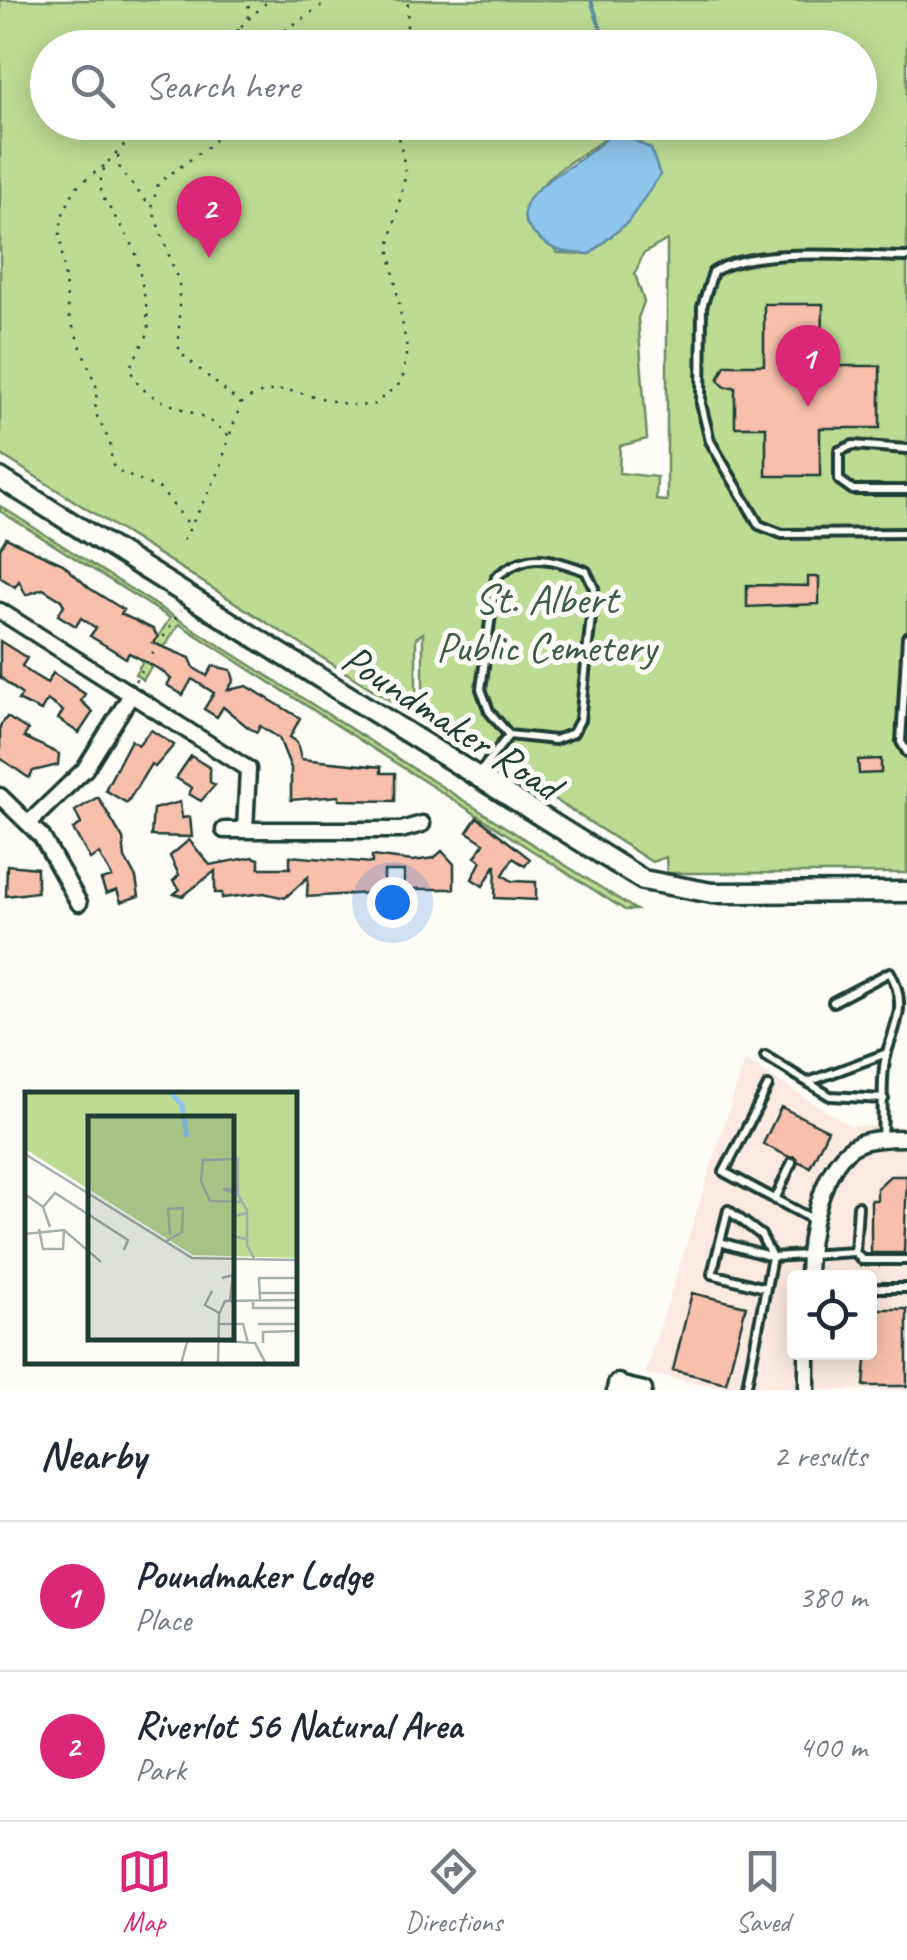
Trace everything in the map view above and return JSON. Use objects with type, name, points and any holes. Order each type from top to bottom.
[{"type":"street","name":"Poundmaker Road","points":[[0,478],[606,861],[672,888],[712,894],[907,892]]},
{"type":"street","points":[[0,611],[133,688],[248,769],[245,830]]},
{"type":"street","points":[[30,822],[85,770],[133,688]]},
{"type":"street","points":[[0,796],[30,822],[60,862],[79,903]]},
{"type":"street","points":[[224,830],[401,830],[422,824]]},
{"type":"street","points":[[808,1270],[813,1220],[842,1158],[862,1142],[907,1138]]},
{"type":"street","points":[[807,1390],[808,1360]]},
{"type":"street","points":[[618,1387],[644,1390]]},
{"type":"lane","points":[[907,257],[758,258],[727,263],[713,272],[702,307],[702,384],[710,442],[759,525],[782,534],[907,533]]},
{"type":"lane","points":[[907,449],[853,445],[838,451],[840,480],[853,490],[907,490]]},
{"type":"lane","points":[[517,559],[550,559],[586,571],[594,588],[580,720],[573,734],[555,740],[509,734],[489,711],[481,688],[496,577],[517,559]]},
{"type":"lane","points":[[907,638],[901,742],[907,752]]},
{"type":"lane","points":[[476,777],[509,734]]},
{"type":"lane","points":[[833,1002],[890,972],[901,987],[901,1025],[887,1052],[882,1139]]},
{"type":"lane","points":[[807,1082],[887,1052]]},
{"type":"lane","points":[[765,1056],[830,1096],[884,1099]]},
{"type":"lane","points":[[768,1086],[724,1172],[813,1220]]},
{"type":"lane","points":[[774,1200],[792,1162]]},
{"type":"lane","points":[[858,1206],[855,1252],[862,1260],[907,1260]]},
{"type":"lane","points":[[746,1390],[772,1257],[760,1235],[728,1210],[712,1274],[765,1288]]},
{"type":"lane","points":[[720,1242],[772,1257],[855,1252]]},
{"type":"lane","points":[[877,1288],[907,1288]]},
{"type":"path","points":[[246,22],[249,0]]},
{"type":"path","points":[[238,29],[269,0]]},
{"type":"path","points":[[286,30],[330,0]]},
{"type":"path","points":[[407,30],[408,0]]},
{"type":"path","points":[[130,140],[76,186],[62,216],[60,235],[69,318],[97,388],[95,412],[110,442],[112,464],[117,471],[160,489],[192,528]]},
{"type":"path","points":[[152,208],[158,183],[214,140]]},
{"type":"path","points":[[180,548],[220,470],[241,404],[254,394],[299,392],[359,407],[386,399],[402,382],[408,349],[389,247],[406,174],[399,140]]},
{"type":"path","points":[[117,154],[120,170],[152,208],[178,282],[178,352],[241,404]]},
{"type":"path","points":[[105,165],[102,196],[135,250],[150,332],[130,366],[133,379],[144,394],[195,410],[229,436]]},
{"type":"path","points":[[133,688],[174,621]]},
{"type":"shaded area","points":[[745,1060],[850,1126],[907,1126],[907,1390],[739,1390],[645,1374]]},
{"type":"green space","name":"St. Albert Public Cemetery","points":[[0,0],[907,0],[907,873],[667,873],[666,857],[652,862],[423,715],[423,633],[416,638],[416,717],[0,454]],"holes":[[[30,30],[877,30],[877,140],[617,140],[628,222],[590,254],[558,253],[525,216],[531,201],[550,177],[603,140],[30,140]],[[667,240],[667,501],[656,500],[657,477],[619,473],[620,446],[647,439],[638,318],[644,302],[635,274],[643,254]]]},
{"type":"green space","points":[[0,506],[636,910],[625,910],[179,624],[143,680],[135,674],[170,618],[0,511]]},
{"type":"water","points":[[605,140],[634,140],[651,149],[660,175],[628,222],[590,254],[547,245],[526,222],[524,210],[537,190]]},
{"type":"building","points":[[764,304],[823,304],[822,366],[880,366],[880,428],[820,428],[820,476],[766,476],[766,427],[735,427],[735,387],[725,387],[718,380],[725,365],[764,365]]},
{"type":"building","points":[[6,538],[63,564],[89,588],[124,610],[121,614],[153,629],[158,637],[153,643],[190,658],[194,668],[207,676],[213,666],[231,670],[234,680],[228,690],[247,686],[300,718],[290,737],[297,742],[301,759],[381,767],[381,773],[395,773],[395,801],[339,800],[339,796],[291,800],[291,768],[279,738],[260,726],[257,732],[249,728],[223,707],[217,717],[204,709],[214,693],[192,679],[183,695],[167,685],[171,679],[162,671],[129,653],[126,658],[90,636],[96,628],[81,618],[76,626],[58,615],[64,605],[61,600],[43,589],[26,595],[19,581],[15,587],[0,577],[0,548]]},
{"type":"building","points":[[808,577],[819,577],[819,604],[747,607],[747,585],[808,586]]},
{"type":"building","points":[[0,641],[27,658],[22,666],[29,672],[47,683],[53,673],[85,694],[81,701],[93,712],[79,733],[58,719],[63,711],[47,700],[41,711],[18,700],[22,695],[0,677]]},
{"type":"building","points":[[7,717],[28,730],[24,737],[59,754],[58,765],[33,771],[29,778],[0,758],[0,726]]},
{"type":"building","points":[[151,730],[174,745],[155,767],[151,764],[127,803],[105,790],[131,740],[138,745]]},
{"type":"building","points":[[191,756],[210,768],[210,782],[215,785],[201,801],[189,794],[192,788],[176,778]]},
{"type":"building","points":[[881,759],[881,773],[859,774],[858,760]]},
{"type":"building","points":[[98,797],[123,839],[125,858],[136,878],[139,896],[121,902],[117,890],[106,894],[101,880],[112,877],[99,854],[90,859],[73,829],[81,824],[75,811]]},
{"type":"building","points":[[180,802],[182,818],[190,817],[192,837],[151,836],[153,809]]},
{"type":"building","points":[[477,817],[530,859],[525,866],[513,858],[503,875],[512,881],[536,882],[536,900],[495,898],[496,864],[483,886],[472,879],[481,861],[475,857],[484,843],[467,832]]},
{"type":"building","points":[[189,840],[210,865],[253,857],[259,859],[259,868],[290,868],[290,856],[372,863],[372,856],[413,861],[434,858],[442,851],[454,864],[454,889],[404,889],[404,871],[384,871],[384,892],[307,897],[308,877],[285,898],[264,893],[222,898],[222,893],[215,893],[215,871],[183,896],[174,894],[180,889],[173,881],[179,875],[170,856]]},
{"type":"building","points":[[7,865],[37,868],[37,892],[6,896]]},
{"type":"building","points":[[781,1107],[828,1130],[810,1167],[763,1144]]},
{"type":"building","points":[[890,1176],[907,1176],[904,1253],[871,1253],[871,1200],[877,1200],[877,1188]]},
{"type":"building","points":[[692,1293],[746,1306],[726,1383],[673,1370]]},
{"type":"building","points":[[877,1309],[907,1309],[907,1386],[864,1386],[866,1360],[877,1360]]},
{"type":"waterway","points":[[591,0],[601,30]]},
{"type":"place","name":"Riverlot 56 Natural Area","points":[[209,258]]},
{"type":"place","name":"Poundmaker Lodge","points":[[808,407]]}]
